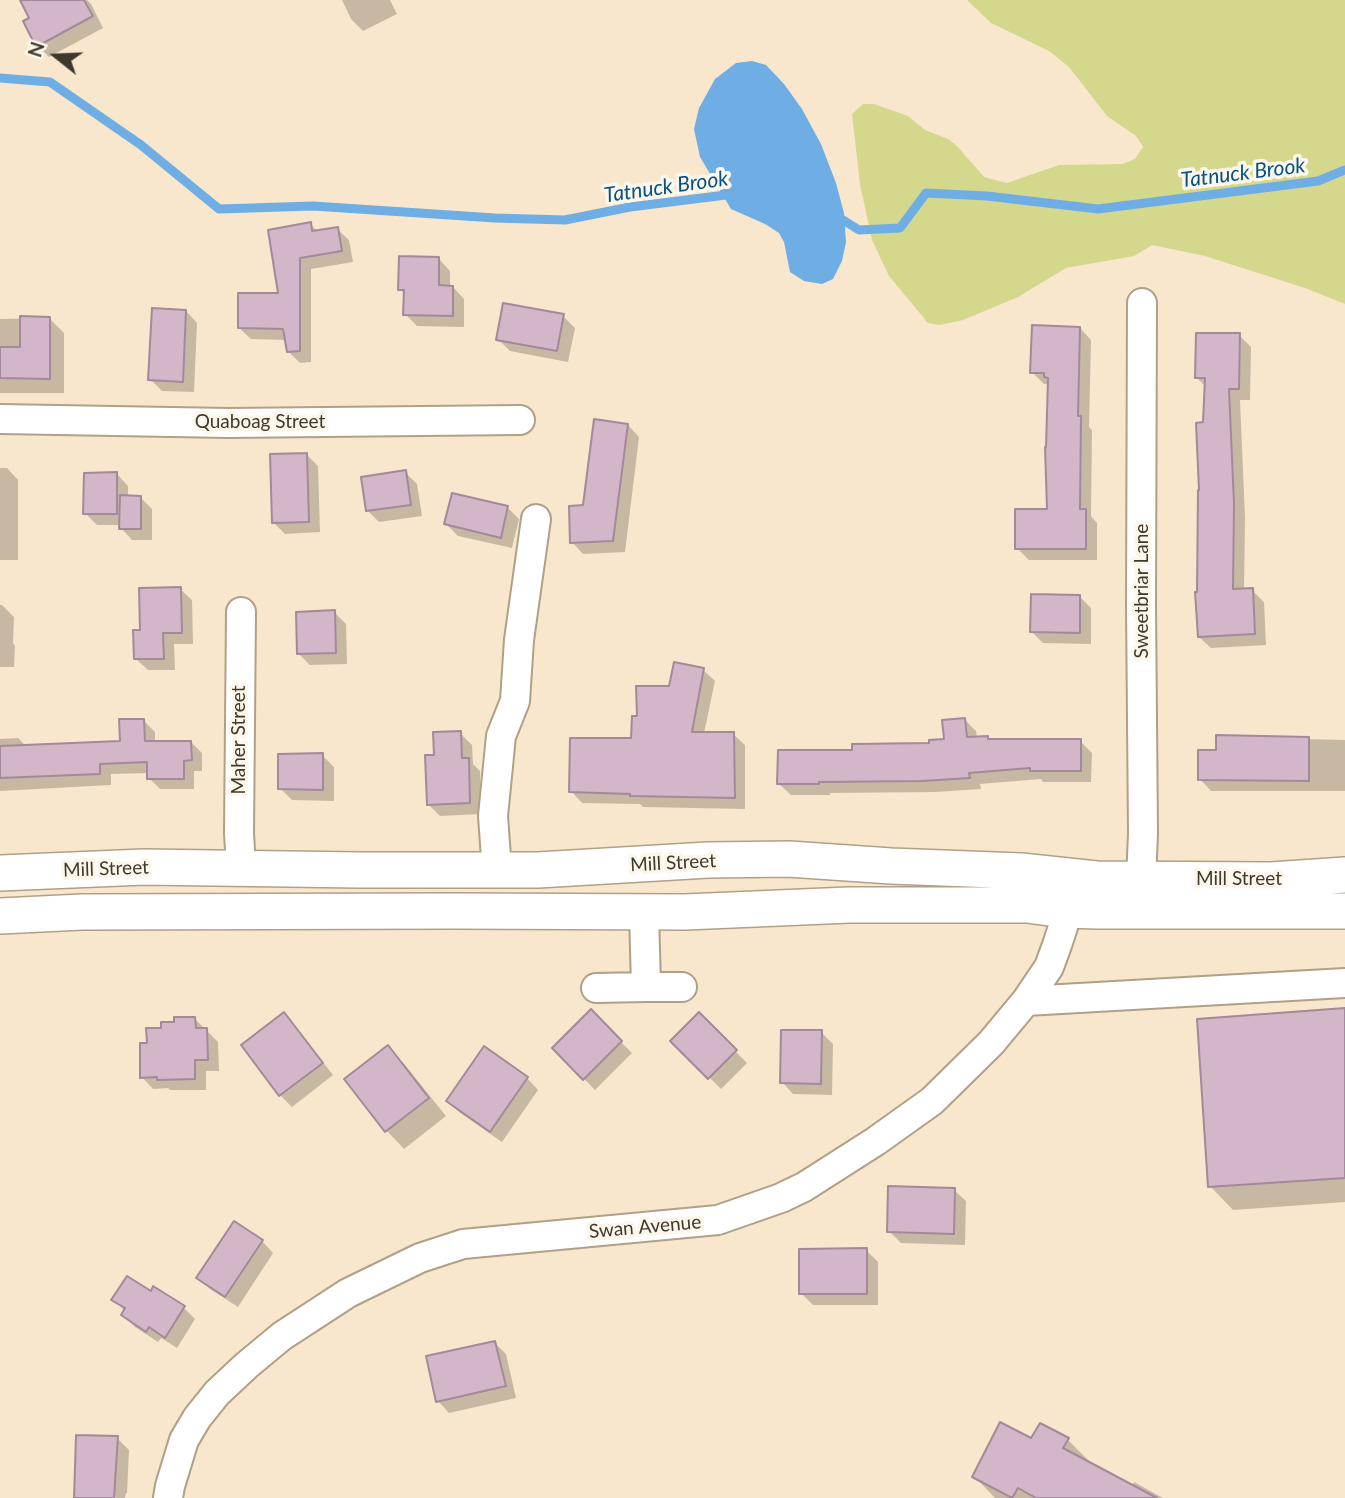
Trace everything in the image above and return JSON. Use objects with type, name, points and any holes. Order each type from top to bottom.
[{"type":"main road","name":"Mill Street","points":[[0,873],[144,867],[497,871],[708,860],[789,859],[1021,871],[1097,879],[1271,880],[1345,875]]},
{"type":"main road","name":"Mill Street","points":[[0,916],[82,912],[685,912],[849,905],[1027,905],[1064,911],[1345,911]]},
{"type":"street","name":"Sweetbriar Lane","points":[[1141,879],[1142,303]]},
{"type":"street","name":"Quaboag Street","points":[[0,419],[228,423],[520,421]]},
{"type":"street","points":[[497,871],[493,816],[501,736],[514,701],[519,640],[536,519]]},
{"type":"street","name":"Maher Street","points":[[241,612],[241,868]]},
{"type":"street","name":"Swan Avenue","points":[[168,1498],[184,1440],[217,1392],[282,1336],[348,1293],[420,1258],[463,1244],[718,1220],[804,1187],[848,1160],[932,1101],[990,1043],[1026,1001],[1051,962],[1063,927],[1065,876]]},
{"type":"street","points":[[644,912],[646,988]]},
{"type":"street","points":[[1026,1001],[1345,983]]},
{"type":"street","points":[[596,988],[682,987]]},
{"type":"green space","points":[[967,0],[1345,0],[1345,304],[1305,288],[1205,256],[1152,245],[1134,256],[1066,268],[1018,297],[963,320],[939,325],[928,323],[889,276],[872,240],[860,184],[852,114],[863,104],[874,104],[908,116],[925,130],[948,139],[957,146],[984,177],[1007,183],[1059,165],[1122,164],[1135,159],[1143,147],[1136,136],[1107,116],[1069,67],[1049,51],[991,23]]},
{"type":"water","points":[[752,61],[766,65],[802,109],[821,144],[836,183],[844,213],[846,242],[842,261],[833,279],[822,284],[804,281],[790,272],[784,242],[779,233],[731,209],[700,157],[694,129],[699,108],[715,79],[736,63]]},
{"type":"building","points":[[20,0],[84,0],[93,16],[36,47],[23,21],[29,18]]},
{"type":"building","points":[[311,222],[312,231],[338,227],[342,251],[300,258],[300,351],[287,352],[283,329],[238,328],[238,293],[278,293],[268,230]]},
{"type":"building","points":[[399,256],[439,257],[439,285],[453,286],[453,316],[403,315],[404,290],[398,290]]},
{"type":"building","points":[[503,303],[564,314],[557,351],[496,340]]},
{"type":"building","points":[[152,308],[186,310],[183,382],[148,380]]},
{"type":"building","points":[[20,316],[50,317],[50,379],[0,378],[0,347],[20,347]]},
{"type":"building","points":[[1032,325],[1080,327],[1080,509],[1086,509],[1086,549],[1015,549],[1015,509],[1047,509],[1045,447],[1048,378],[1044,377],[1044,373],[1030,373]]},
{"type":"building","points":[[1196,333],[1240,333],[1239,389],[1229,389],[1234,504],[1233,589],[1253,588],[1255,634],[1198,637],[1195,592],[1199,490],[1196,423],[1203,422],[1205,378],[1195,378]]},
{"type":"building","points":[[594,419],[628,424],[613,541],[570,543],[569,506],[583,505]]},
{"type":"building","points":[[307,453],[309,522],[272,523],[270,454]]},
{"type":"building","points":[[406,470],[411,505],[366,511],[361,477]]},
{"type":"building","points":[[117,472],[117,514],[83,514],[84,473]]},
{"type":"building","points":[[452,493],[508,506],[501,538],[444,524]]},
{"type":"building","points":[[120,495],[141,496],[141,529],[119,529]]},
{"type":"building","points":[[181,587],[182,633],[163,633],[164,659],[134,659],[133,630],[140,630],[139,588]]},
{"type":"building","points":[[1031,594],[1080,595],[1080,633],[1030,632]]},
{"type":"building","points":[[335,610],[336,653],[297,654],[296,612]]},
{"type":"building","points":[[674,662],[704,668],[692,732],[734,732],[735,798],[569,792],[570,738],[631,738],[632,716],[637,716],[636,686],[669,686]]},
{"type":"building","points":[[965,718],[967,737],[1081,739],[1081,771],[1030,771],[1030,768],[969,773],[970,778],[777,784],[778,750],[852,750],[852,744],[929,743],[929,740],[944,739],[942,720]]},
{"type":"building","points":[[119,719],[144,719],[145,741],[191,741],[192,760],[184,761],[184,779],[147,779],[147,762],[100,764],[100,774],[0,778],[0,746],[120,741]]},
{"type":"building","points":[[461,731],[462,758],[469,758],[470,803],[427,805],[425,755],[434,755],[433,732]]},
{"type":"building","points":[[1216,735],[1309,737],[1309,781],[1198,780],[1198,750],[1216,750]]},
{"type":"building","points":[[323,753],[323,790],[278,789],[278,754]]},
{"type":"building","points":[[1345,1008],[1345,1178],[1208,1187],[1197,1019]]},
{"type":"building","points":[[591,1009],[622,1041],[583,1080],[552,1048]]},
{"type":"building","points":[[284,1012],[323,1063],[279,1096],[241,1045]]},
{"type":"building","points":[[699,1012],[737,1050],[708,1079],[670,1041]]},
{"type":"building","points":[[174,1017],[195,1017],[196,1028],[207,1028],[208,1060],[195,1060],[195,1079],[140,1078],[140,1043],[147,1043],[146,1028],[161,1028],[161,1022],[174,1022]]},
{"type":"building","points":[[781,1030],[822,1030],[821,1084],[780,1083]]},
{"type":"building","points":[[388,1045],[429,1098],[385,1132],[344,1079]]},
{"type":"building","points":[[484,1046],[528,1077],[490,1132],[446,1101]]},
{"type":"building","points":[[888,1186],[955,1188],[954,1234],[887,1232]]},
{"type":"building","points":[[234,1221],[263,1240],[225,1297],[196,1278]]},
{"type":"building","points":[[867,1248],[867,1294],[799,1294],[799,1249]]},
{"type":"building","points":[[127,1276],[151,1291],[153,1286],[185,1306],[165,1338],[149,1327],[146,1332],[121,1315],[125,1308],[111,1300]]},
{"type":"building","points":[[495,1341],[506,1386],[436,1402],[426,1356]]},
{"type":"building","points":[[1000,1422],[1031,1438],[1040,1423],[1069,1438],[1063,1448],[1157,1498],[1036,1498],[1018,1488],[1012,1498],[972,1477]]},
{"type":"building","points":[[76,1435],[118,1436],[114,1498],[74,1498]]},
{"type":"waterway","name":"Tatnuck Brook","points":[[0,78],[50,82],[141,145],[219,209],[313,206],[565,220],[630,207],[734,194]]},
{"type":"waterway","name":"Tatnuck Brook","points":[[835,215],[859,230],[900,228],[926,193],[987,196],[1098,209],[1318,181],[1345,170]]}]
